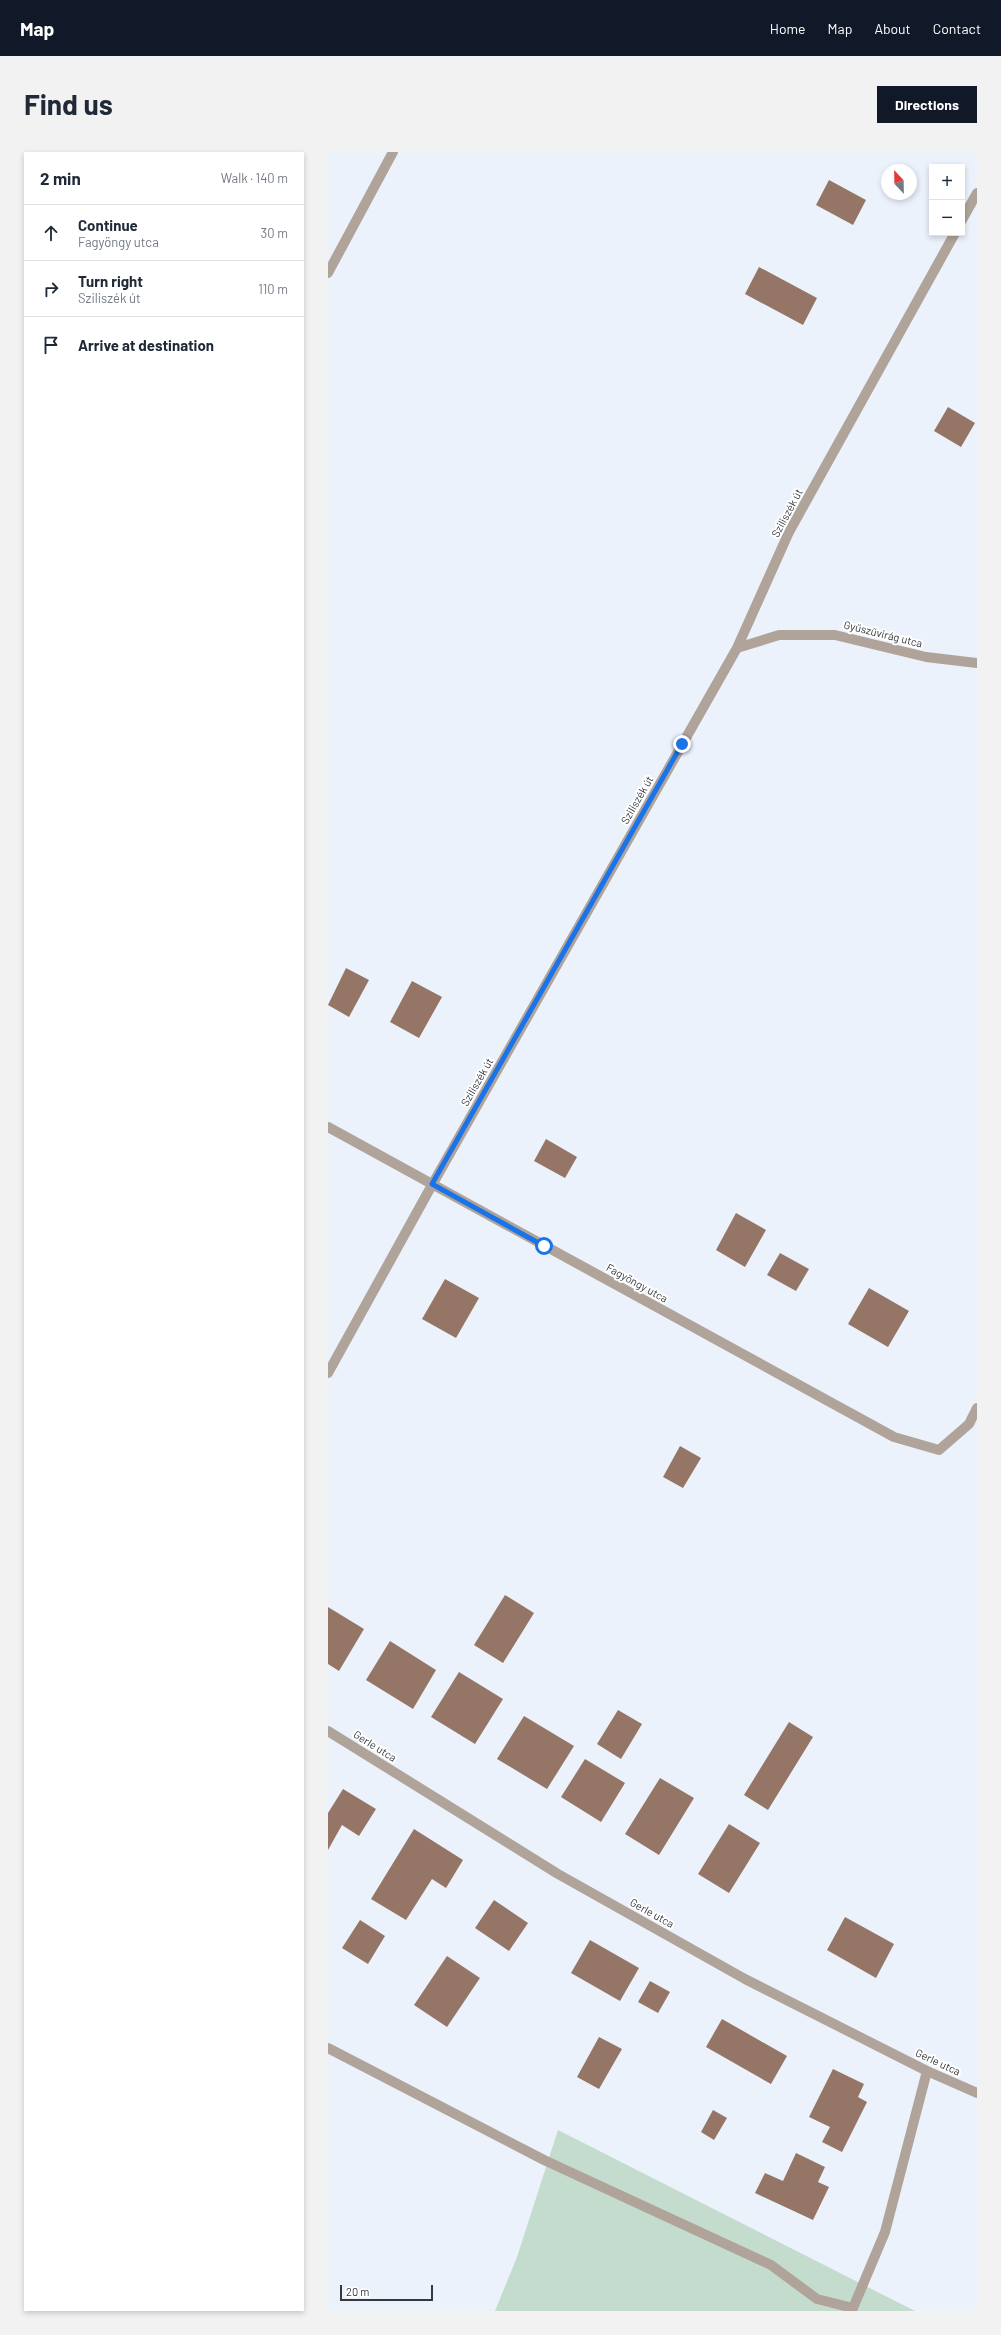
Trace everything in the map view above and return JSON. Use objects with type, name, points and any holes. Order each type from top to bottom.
[{"type":"street","points":[[328,273],[393,152]]},
{"type":"street","points":[[965,215],[977,193]]},
{"type":"street","name":"Sziliszék út","points":[[328,1372],[432,1184],[737,648],[789,532],[953,236]]},
{"type":"street","name":"Gyűszűvirág utca","points":[[737,648],[779,635],[835,635],[926,657],[977,664]]},
{"type":"street","name":"Fagyöngy utca","points":[[328,1127],[894,1437],[939,1450],[969,1424],[977,1408]]},
{"type":"street","name":"Gerle utca","points":[[328,1731],[558,1874],[745,1979],[927,2071],[977,2093]]},
{"type":"street","points":[[328,2048],[544,2160],[771,2265],[816,2299],[854,2309],[885,2232],[927,2071]]},
{"type":"green space","points":[[558,2130],[915,2311],[495,2311],[517,2257]]},
{"type":"building","points":[[829,180],[866,200],[853,225],[816,205]]},
{"type":"building","points":[[759,267],[817,298],[803,325],[745,294]]},
{"type":"building","points":[[948,407],[975,423],[961,447],[934,431]]},
{"type":"building","points":[[346,968],[369,980],[349,1017],[328,1005]]},
{"type":"building","points":[[412,981],[442,997],[419,1038],[390,1022]]},
{"type":"building","points":[[546,1139],[577,1157],[565,1178],[534,1161]]},
{"type":"building","points":[[736,1213],[766,1230],[745,1267],[716,1250]]},
{"type":"building","points":[[780,1253],[809,1269],[796,1291],[767,1275]]},
{"type":"building","points":[[445,1279],[479,1298],[456,1338],[422,1319]]},
{"type":"building","points":[[869,1288],[909,1311],[888,1347],[848,1324]]},
{"type":"building","points":[[680,1446],[701,1458],[683,1488],[663,1477]]},
{"type":"building","points":[[505,1595],[534,1613],[503,1663],[474,1645]]},
{"type":"building","points":[[328,1607],[364,1629],[339,1671],[328,1664]]},
{"type":"building","points":[[390,1641],[436,1670],[413,1709],[366,1680]]},
{"type":"building","points":[[459,1672],[503,1699],[475,1744],[431,1717]]},
{"type":"building","points":[[618,1710],[642,1724],[621,1759],[597,1744]]},
{"type":"building","points":[[524,1716],[574,1746],[547,1789],[497,1759]]},
{"type":"building","points":[[789,1722],[813,1737],[768,1810],[744,1795]]},
{"type":"building","points":[[585,1759],[625,1783],[601,1822],[561,1797]]},
{"type":"building","points":[[660,1778],[694,1798],[659,1855],[625,1834]]},
{"type":"building","points":[[343,1789],[376,1809],[359,1836],[342,1825],[328,1850],[328,1813]]},
{"type":"building","points":[[729,1824],[760,1843],[729,1893],[698,1874]]},
{"type":"building","points":[[414,1829],[463,1860],[446,1888],[432,1879],[406,1920],[371,1899]]},
{"type":"building","points":[[494,1900],[528,1923],[509,1951],[475,1928]]},
{"type":"building","points":[[845,1917],[894,1944],[876,1978],[827,1950]]},
{"type":"building","points":[[360,1920],[385,1936],[368,1964],[342,1948]]},
{"type":"building","points":[[590,1940],[639,1968],[620,2001],[571,1973]]},
{"type":"building","points":[[447,1956],[480,1978],[447,2027],[414,2005]]},
{"type":"building","points":[[650,1981],[670,1992],[658,2013],[638,2002]]},
{"type":"building","points":[[722,2019],[787,2056],[771,2084],[706,2047]]},
{"type":"building","points":[[599,2037],[622,2049],[599,2089],[577,2077]]},
{"type":"building","points":[[833,2069],[864,2084],[858,2097],[867,2102],[842,2152],[822,2142],[830,2127],[809,2117]]},
{"type":"building","points":[[713,2110],[727,2118],[714,2140],[701,2132]]},
{"type":"building","points":[[796,2153],[825,2167],[818,2182],[829,2187],[813,2220],[755,2193],[765,2173],[783,2181]]},
{"type":"route","points":[[544,1246],[432,1184],[682,744]]}]
